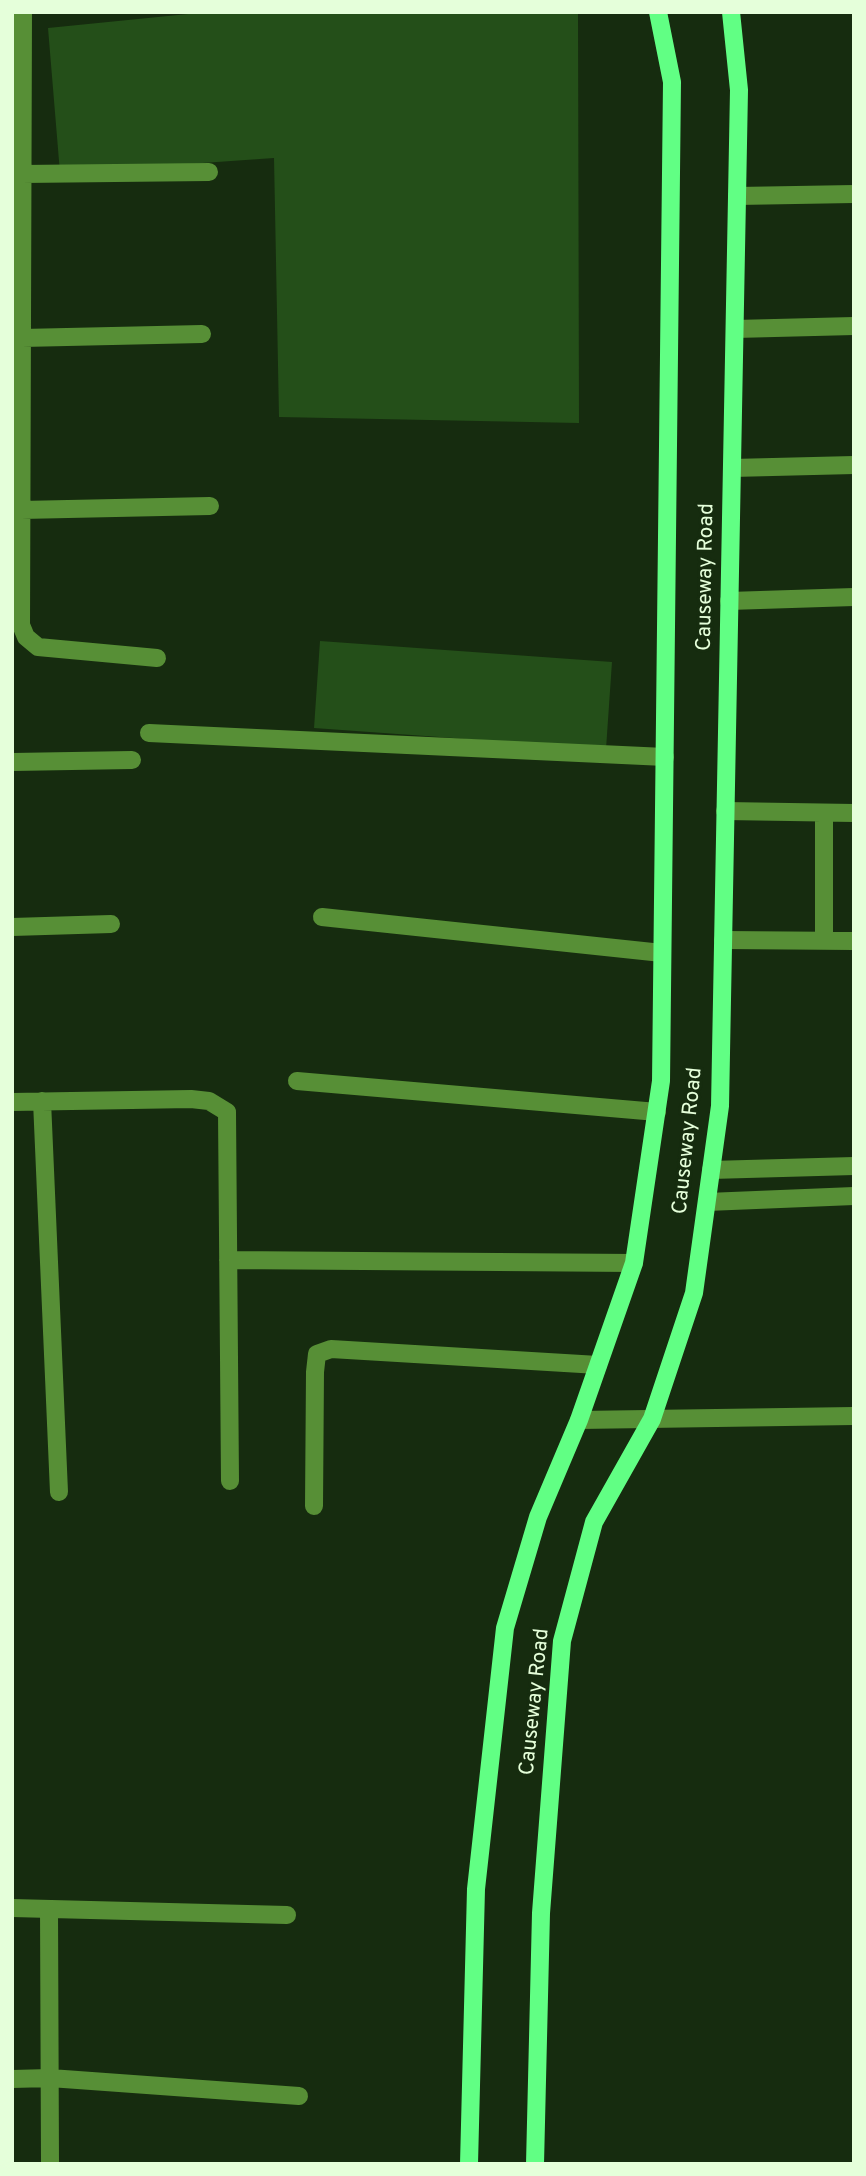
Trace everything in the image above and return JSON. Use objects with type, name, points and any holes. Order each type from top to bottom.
[{"type":"main road","name":"Causeway Road","points":[[469,2164],[476,1889],[505,1628],[538,1517],[579,1420],[634,1263],[661,1081],[672,82],[658,12]]},
{"type":"main road","name":"Causeway Road","points":[[535,2164],[541,1913],[562,1641],[594,1522],[652,1419],[694,1293],[720,1106],[739,90],[731,12]]},
{"type":"street","points":[[23,12],[22,174],[17,228],[22,338],[17,402],[21,510],[17,590],[21,625],[26,637],[38,647],[158,658]]},
{"type":"street","points":[[22,174],[209,172]]},
{"type":"street","points":[[737,196],[854,194]]},
{"type":"street","points":[[735,329],[854,326]]},
{"type":"street","points":[[22,338],[202,334]]},
{"type":"street","points":[[732,468],[854,465]]},
{"type":"street","points":[[21,510],[210,506]]},
{"type":"street","points":[[729,601],[854,597]]},
{"type":"street","points":[[149,733],[665,757]]},
{"type":"street","points":[[12,762],[132,760]]},
{"type":"street","points":[[725,811],[854,814]]},
{"type":"street","points":[[824,813],[824,941]]},
{"type":"street","points":[[322,917],[662,953]]},
{"type":"street","points":[[12,927],[111,924]]},
{"type":"street","points":[[723,940],[854,941]]},
{"type":"street","points":[[297,1081],[657,1112]]},
{"type":"street","points":[[12,1102],[191,1099],[209,1101],[227,1112],[230,1481]]},
{"type":"street","points":[[42,1101],[59,1492]]},
{"type":"street","points":[[711,1170],[854,1166]]},
{"type":"street","points":[[707,1202],[854,1196]]},
{"type":"street","points":[[228,1260],[634,1263]]},
{"type":"street","points":[[314,1506],[317,1354],[331,1349],[598,1365]]},
{"type":"street","points":[[579,1420],[854,1416]]},
{"type":"street","points":[[12,1908],[287,1915]]},
{"type":"street","points":[[49,1909],[50,2164]]},
{"type":"street","points":[[12,2079],[50,2078],[299,2096]]},
{"type":"building","points":[[208,12],[578,12],[579,423],[279,417],[274,158],[60,173],[48,28]]},
{"type":"building","points":[[320,641],[612,662],[606,749],[314,728]]}]
